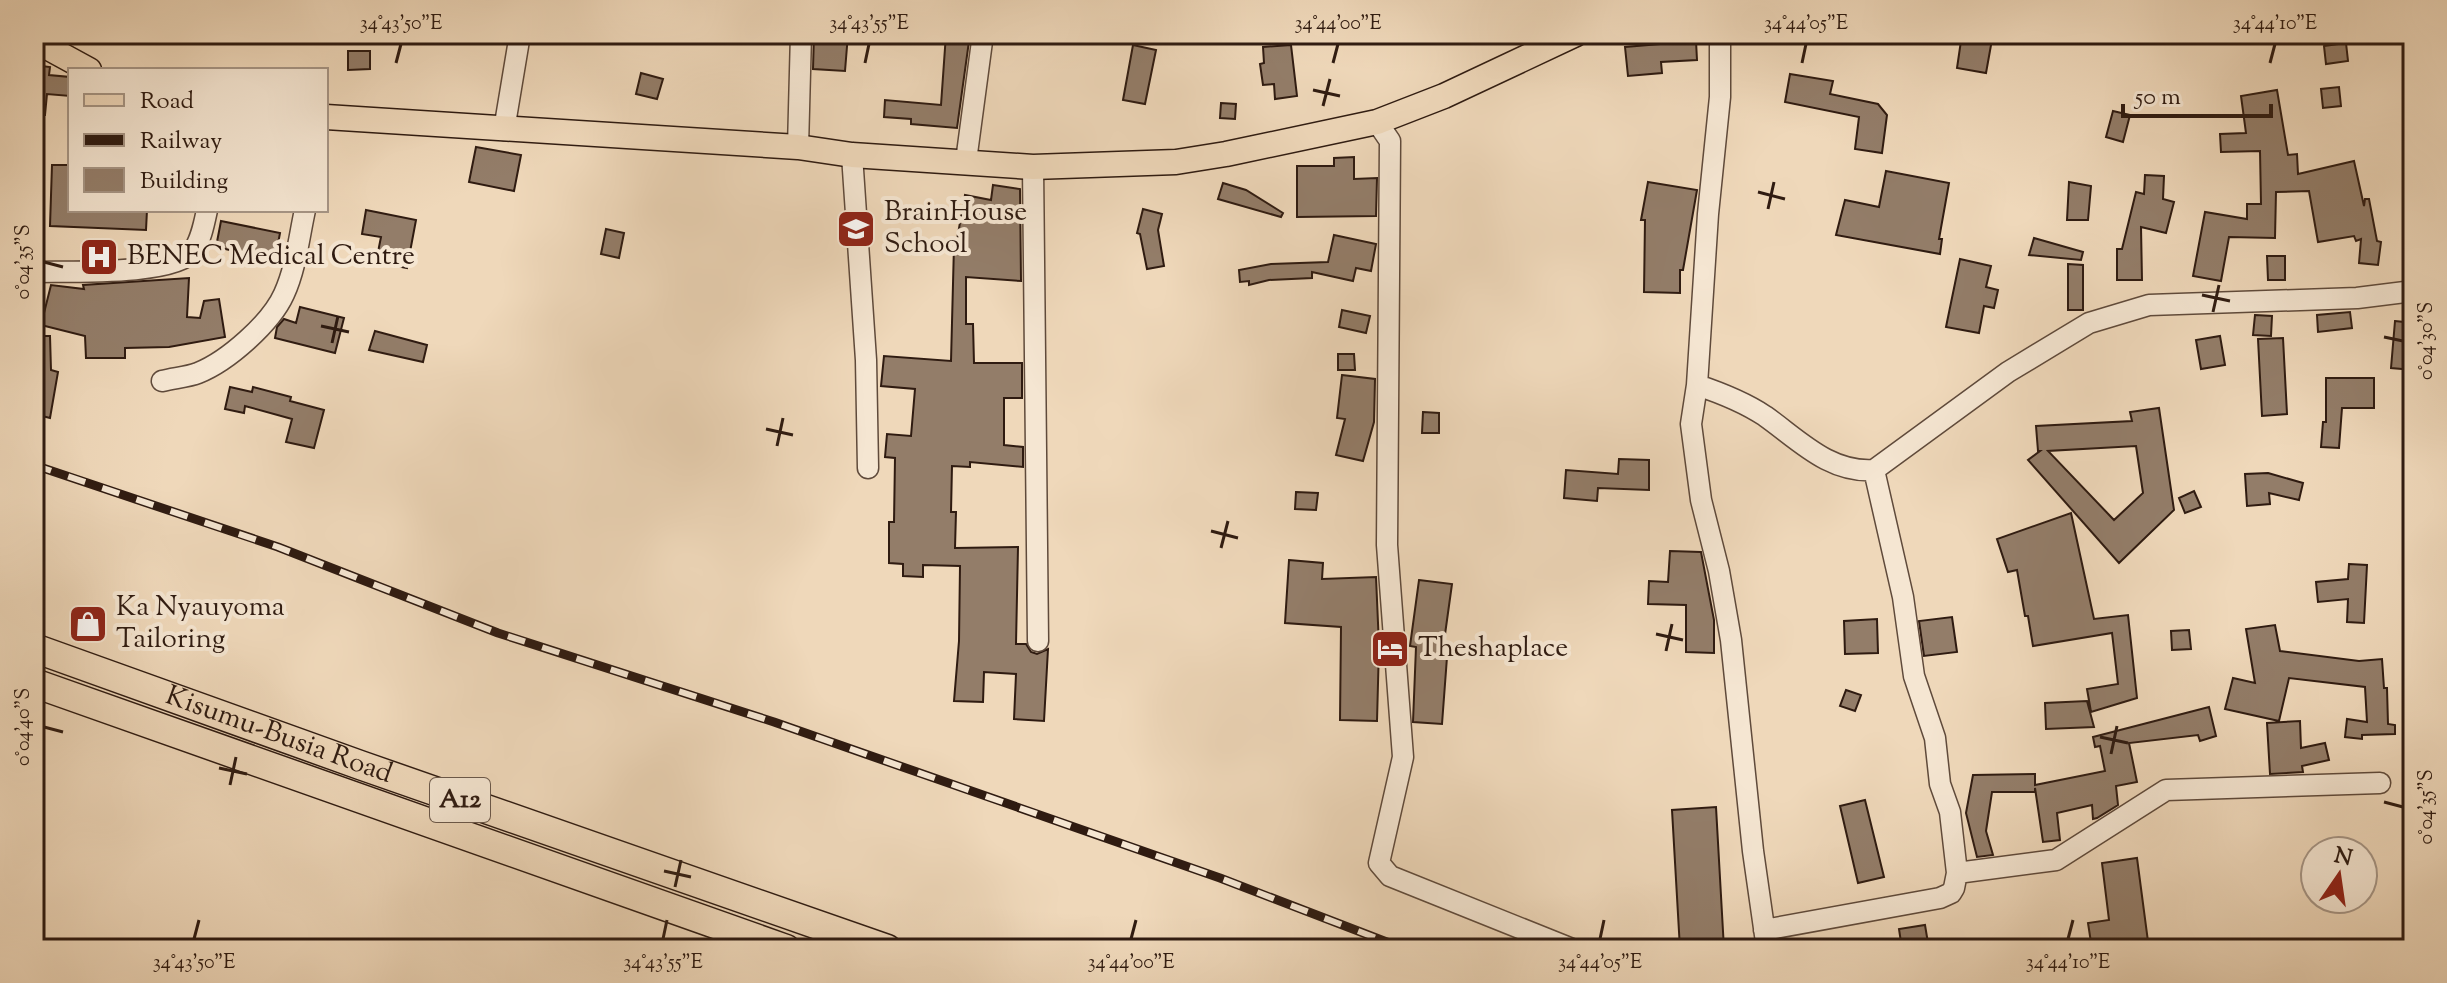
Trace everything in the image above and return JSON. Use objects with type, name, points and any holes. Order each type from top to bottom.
[{"type":"highway","name":"Kisumu-Busia Road","points":[[34,648],[887,949]]},
{"type":"highway","name":"Kisumu-Busia Road","points":[[34,683],[786,949]]},
{"type":"main road","points":[[328,121],[798,147],[852,155],[1033,167],[1176,162],[1377,122],[1444,96],[1576,34]]},
{"type":"main road","points":[[34,40],[85,68]]},
{"type":"street","points":[[504,130],[520,34]]},
{"type":"street","points":[[798,147],[801,34]]},
{"type":"street","points":[[966,161],[983,34]]},
{"type":"street","points":[[1720,34],[1720,97],[1708,214],[1697,385],[1691,424],[1701,500],[1719,571],[1731,640],[1766,939],[1940,898],[1954,888],[1957,873],[1950,812],[1940,784],[1935,738],[1914,676],[1903,597],[1874,470]]},
{"type":"street","points":[[1377,122],[1390,141],[1387,545],[1403,757],[1379,863],[1390,876],[1572,949]]},
{"type":"street","points":[[852,155],[866,360],[868,468]]},
{"type":"street","points":[[1033,167],[1038,641]]},
{"type":"street","points":[[34,272],[112,270],[174,264],[193,252],[207,212]]},
{"type":"street","points":[[162,381],[199,373],[257,332],[271,316],[287,284],[305,212]]},
{"type":"street","points":[[1697,385],[1725,394],[1763,415],[1819,456],[1845,468],[1874,470],[2008,372],[2089,323],[2149,305],[2328,299],[2413,291]]},
{"type":"street","points":[[1957,873],[2056,860],[2166,790],[2380,783]]},
{"type":"building","points":[[814,34],[848,34],[845,71],[813,69]]},
{"type":"building","points":[[946,34],[970,34],[957,128],[911,124],[911,119],[884,117],[885,100],[941,105]]},
{"type":"building","points":[[1962,34],[1993,34],[1986,73],[1957,68]]},
{"type":"building","points":[[1696,41],[1697,60],[1661,62],[1662,73],[1628,76],[1625,47]]},
{"type":"building","points":[[2346,43],[2348,61],[2326,64],[2324,46]]},
{"type":"building","points":[[1133,45],[1156,50],[1145,104],[1123,100]]},
{"type":"building","points":[[1291,45],[1297,96],[1275,99],[1274,84],[1263,85],[1260,64],[1264,63],[1263,47]]},
{"type":"building","points":[[348,51],[370,51],[370,69],[348,70]]},
{"type":"building","points":[[34,65],[50,67],[49,75],[68,77],[68,96],[47,94],[45,115],[34,115]]},
{"type":"building","points":[[641,73],[663,79],[657,99],[636,94]]},
{"type":"building","points":[[1790,74],[1833,81],[1830,94],[1878,104],[1887,115],[1882,153],[1855,149],[1859,117],[1785,102]]},
{"type":"building","points":[[2339,87],[2341,106],[2323,108],[2321,89]]},
{"type":"building","points":[[2277,90],[2288,155],[2297,154],[2298,174],[2354,161],[2364,206],[2365,199],[2369,199],[2377,241],[2381,242],[2378,265],[2359,263],[2361,239],[2356,241],[2354,236],[2318,242],[2309,191],[2276,192],[2275,238],[2229,237],[2221,281],[2193,276],[2205,212],[2247,219],[2247,204],[2261,204],[2260,151],[2221,152],[2220,134],[2246,133],[2241,96]]},
{"type":"building","points":[[1221,103],[1236,104],[1235,119],[1220,118]]},
{"type":"building","points":[[2113,111],[2130,115],[2123,142],[2106,137]]},
{"type":"building","points":[[476,147],[521,155],[514,191],[469,182]]},
{"type":"building","points":[[1354,157],[1354,179],[1377,178],[1376,216],[1297,217],[1297,166],[1334,166],[1334,158]]},
{"type":"building","points":[[52,165],[68,165],[68,212],[147,212],[146,230],[50,226]]},
{"type":"building","points":[[1886,171],[1949,183],[1939,239],[1942,239],[1940,254],[1836,235],[1845,200],[1879,207]]},
{"type":"building","points":[[2145,175],[2164,176],[2163,199],[2174,202],[2166,233],[2141,227],[2142,280],[2117,280],[2117,249],[2122,249],[2136,192],[2144,194]]},
{"type":"building","points":[[1648,182],[1697,190],[1683,270],[1680,270],[1680,293],[1644,292],[1645,220],[1641,220]]},
{"type":"building","points":[[2069,182],[2091,186],[2088,220],[2067,220]]},
{"type":"building","points":[[1223,183],[1246,190],[1283,213],[1281,217],[1218,199]]},
{"type":"building","points":[[993,185],[1020,189],[1021,281],[966,277],[966,324],[973,324],[974,363],[1022,363],[1022,398],[1004,398],[1004,445],[1023,447],[1023,467],[970,462],[970,467],[952,466],[951,512],[956,512],[955,548],[1018,547],[1016,644],[1026,644],[1031,652],[1037,654],[1048,649],[1044,721],[1014,719],[1016,674],[984,672],[983,702],[954,701],[960,566],[923,565],[923,577],[903,576],[903,564],[889,563],[889,522],[894,522],[895,458],[885,457],[887,434],[911,436],[915,389],[881,386],[884,356],[951,361],[954,245],[965,195],[991,200]]},
{"type":"building","points":[[1143,209],[1162,214],[1158,230],[1164,266],[1147,269],[1140,234],[1137,233]]},
{"type":"building","points":[[366,210],[416,220],[407,268],[376,262],[381,237],[362,234]]},
{"type":"building","points":[[221,221],[280,233],[275,260],[216,247]]},
{"type":"building","points":[[606,229],[624,233],[619,258],[601,254]]},
{"type":"building","points":[[1334,235],[1376,244],[1371,271],[1356,268],[1353,281],[1312,272],[1312,278],[1269,280],[1249,285],[1249,281],[1240,282],[1239,270],[1271,264],[1328,262]]},
{"type":"building","points":[[2034,238],[2083,252],[2081,260],[2029,255]]},
{"type":"building","points":[[2267,256],[2285,256],[2285,280],[2268,280]]},
{"type":"building","points":[[1960,259],[1991,266],[1986,287],[1998,290],[1994,308],[1984,306],[1979,333],[1946,327]]},
{"type":"building","points":[[2068,264],[2083,265],[2083,310],[2068,310]]},
{"type":"building","points":[[189,278],[187,317],[200,318],[204,301],[219,299],[225,337],[169,347],[125,348],[125,358],[86,358],[85,336],[41,325],[51,285],[84,289],[83,285]]},
{"type":"building","points":[[300,307],[344,318],[335,353],[275,338],[277,327],[284,319],[296,323]]},
{"type":"building","points":[[1342,310],[1370,316],[1366,333],[1339,327]]},
{"type":"building","points":[[2350,312],[2352,328],[2318,332],[2317,315]]},
{"type":"building","points":[[2255,315],[2272,316],[2271,336],[2253,335]]},
{"type":"building","points":[[2395,321],[2413,323],[2413,370],[2391,368]]},
{"type":"building","points":[[375,331],[427,345],[423,362],[369,350]]},
{"type":"building","points":[[43,336],[50,336],[51,370],[58,372],[50,418],[34,414],[35,341],[42,341]]},
{"type":"building","points":[[2220,336],[2225,365],[2201,369],[2196,340]]},
{"type":"building","points":[[2283,338],[2287,414],[2262,416],[2258,339]]},
{"type":"building","points":[[1338,354],[1354,354],[1355,370],[1338,370]]},
{"type":"building","points":[[1342,375],[1375,379],[1374,422],[1363,461],[1336,455],[1345,419],[1337,418]]},
{"type":"building","points":[[2326,378],[2374,378],[2374,408],[2342,408],[2339,448],[2321,447],[2323,422],[2326,422]]},
{"type":"building","points":[[230,387],[252,392],[253,387],[324,410],[314,448],[286,442],[292,419],[245,406],[244,413],[225,409]]},
{"type":"building","points":[[2159,408],[2174,510],[2119,563],[2028,460],[2040,451],[2036,426],[2132,421],[2130,412]],"holes":[[[2136,446],[2143,493],[2114,520],[2048,451]]]},
{"type":"building","points":[[1423,412],[1439,413],[1439,433],[1422,433]]},
{"type":"building","points":[[1619,459],[1649,460],[1649,490],[1598,488],[1597,501],[1564,498],[1566,470],[1618,474]]},
{"type":"building","points":[[2268,473],[2303,483],[2299,500],[2269,493],[2270,504],[2247,506],[2245,474]]},
{"type":"building","points":[[2194,491],[2201,507],[2185,513],[2179,498]]},
{"type":"building","points":[[1296,492],[1318,493],[1316,510],[1295,509]]},
{"type":"building","points":[[2071,513],[2094,619],[2128,615],[2137,698],[2091,712],[2087,689],[2118,684],[2112,633],[2033,646],[2017,570],[2008,572],[1997,539]]},
{"type":"building","points":[[1670,551],[1701,552],[1714,620],[1714,653],[1686,652],[1686,605],[1648,604],[1649,581],[1668,582]]},
{"type":"building","points":[[1289,560],[1323,563],[1322,579],[1376,577],[1379,646],[1377,721],[1340,720],[1341,627],[1285,623]]},
{"type":"building","points":[[2349,564],[2367,565],[2364,623],[2347,622],[2348,599],[2318,602],[2316,582],[2348,579]]},
{"type":"building","points":[[1419,580],[1452,584],[1442,656],[1447,657],[1442,724],[1413,722],[1416,647],[1410,646]]},
{"type":"building","points":[[1952,617],[1957,652],[1924,656],[1919,621]]},
{"type":"building","points":[[1877,619],[1878,653],[1845,654],[1844,621]]},
{"type":"building","points":[[2275,625],[2280,651],[2359,661],[2382,659],[2388,724],[2395,725],[2395,734],[2362,735],[2362,739],[2345,737],[2347,719],[2367,722],[2365,687],[2289,678],[2279,721],[2225,709],[2233,678],[2255,683],[2246,629]]},
{"type":"building","points":[[2189,630],[2191,649],[2172,650],[2171,631]]},
{"type":"building","points":[[1846,690],[1861,695],[1855,711],[1840,706]]},
{"type":"building","points":[[2087,701],[2094,727],[2046,729],[2045,703]]},
{"type":"building","points":[[2209,707],[2216,736],[2200,741],[2198,735],[2129,743],[2137,782],[2116,786],[2118,805],[2097,818],[2093,819],[2092,805],[2057,813],[2060,840],[2043,842],[2035,788],[2035,792],[1992,792],[1986,831],[1993,855],[1977,857],[1966,813],[1973,775],[2035,774],[2035,785],[2105,771],[2100,746],[2095,747],[2093,737]]},
{"type":"building","points":[[2300,721],[2301,748],[2325,743],[2329,760],[2302,766],[2303,772],[2270,774],[2267,723]]},
{"type":"building","points":[[1865,800],[1884,877],[1858,883],[1840,806]]},
{"type":"building","points":[[1716,807],[1724,949],[1680,949],[1672,810]]},
{"type":"building","points":[[2137,858],[2149,949],[2092,949],[2088,923],[2109,920],[2102,863]]},
{"type":"building","points":[[1925,925],[1929,949],[1902,949],[1899,929]]},
{"type":"railway","points":[[34,465],[278,547],[498,633],[774,722],[1220,878],[1405,949]]},
{"type":"place","name":"BrainHouse School","points":[[856,229]]},
{"type":"place","name":"BENEC Medical Centre","points":[[99,257]]},
{"type":"place","name":"Ka Nyauyoma Tailoring","points":[[88,624]]},
{"type":"place","name":"Theshaplace","points":[[1390,649]]}]
